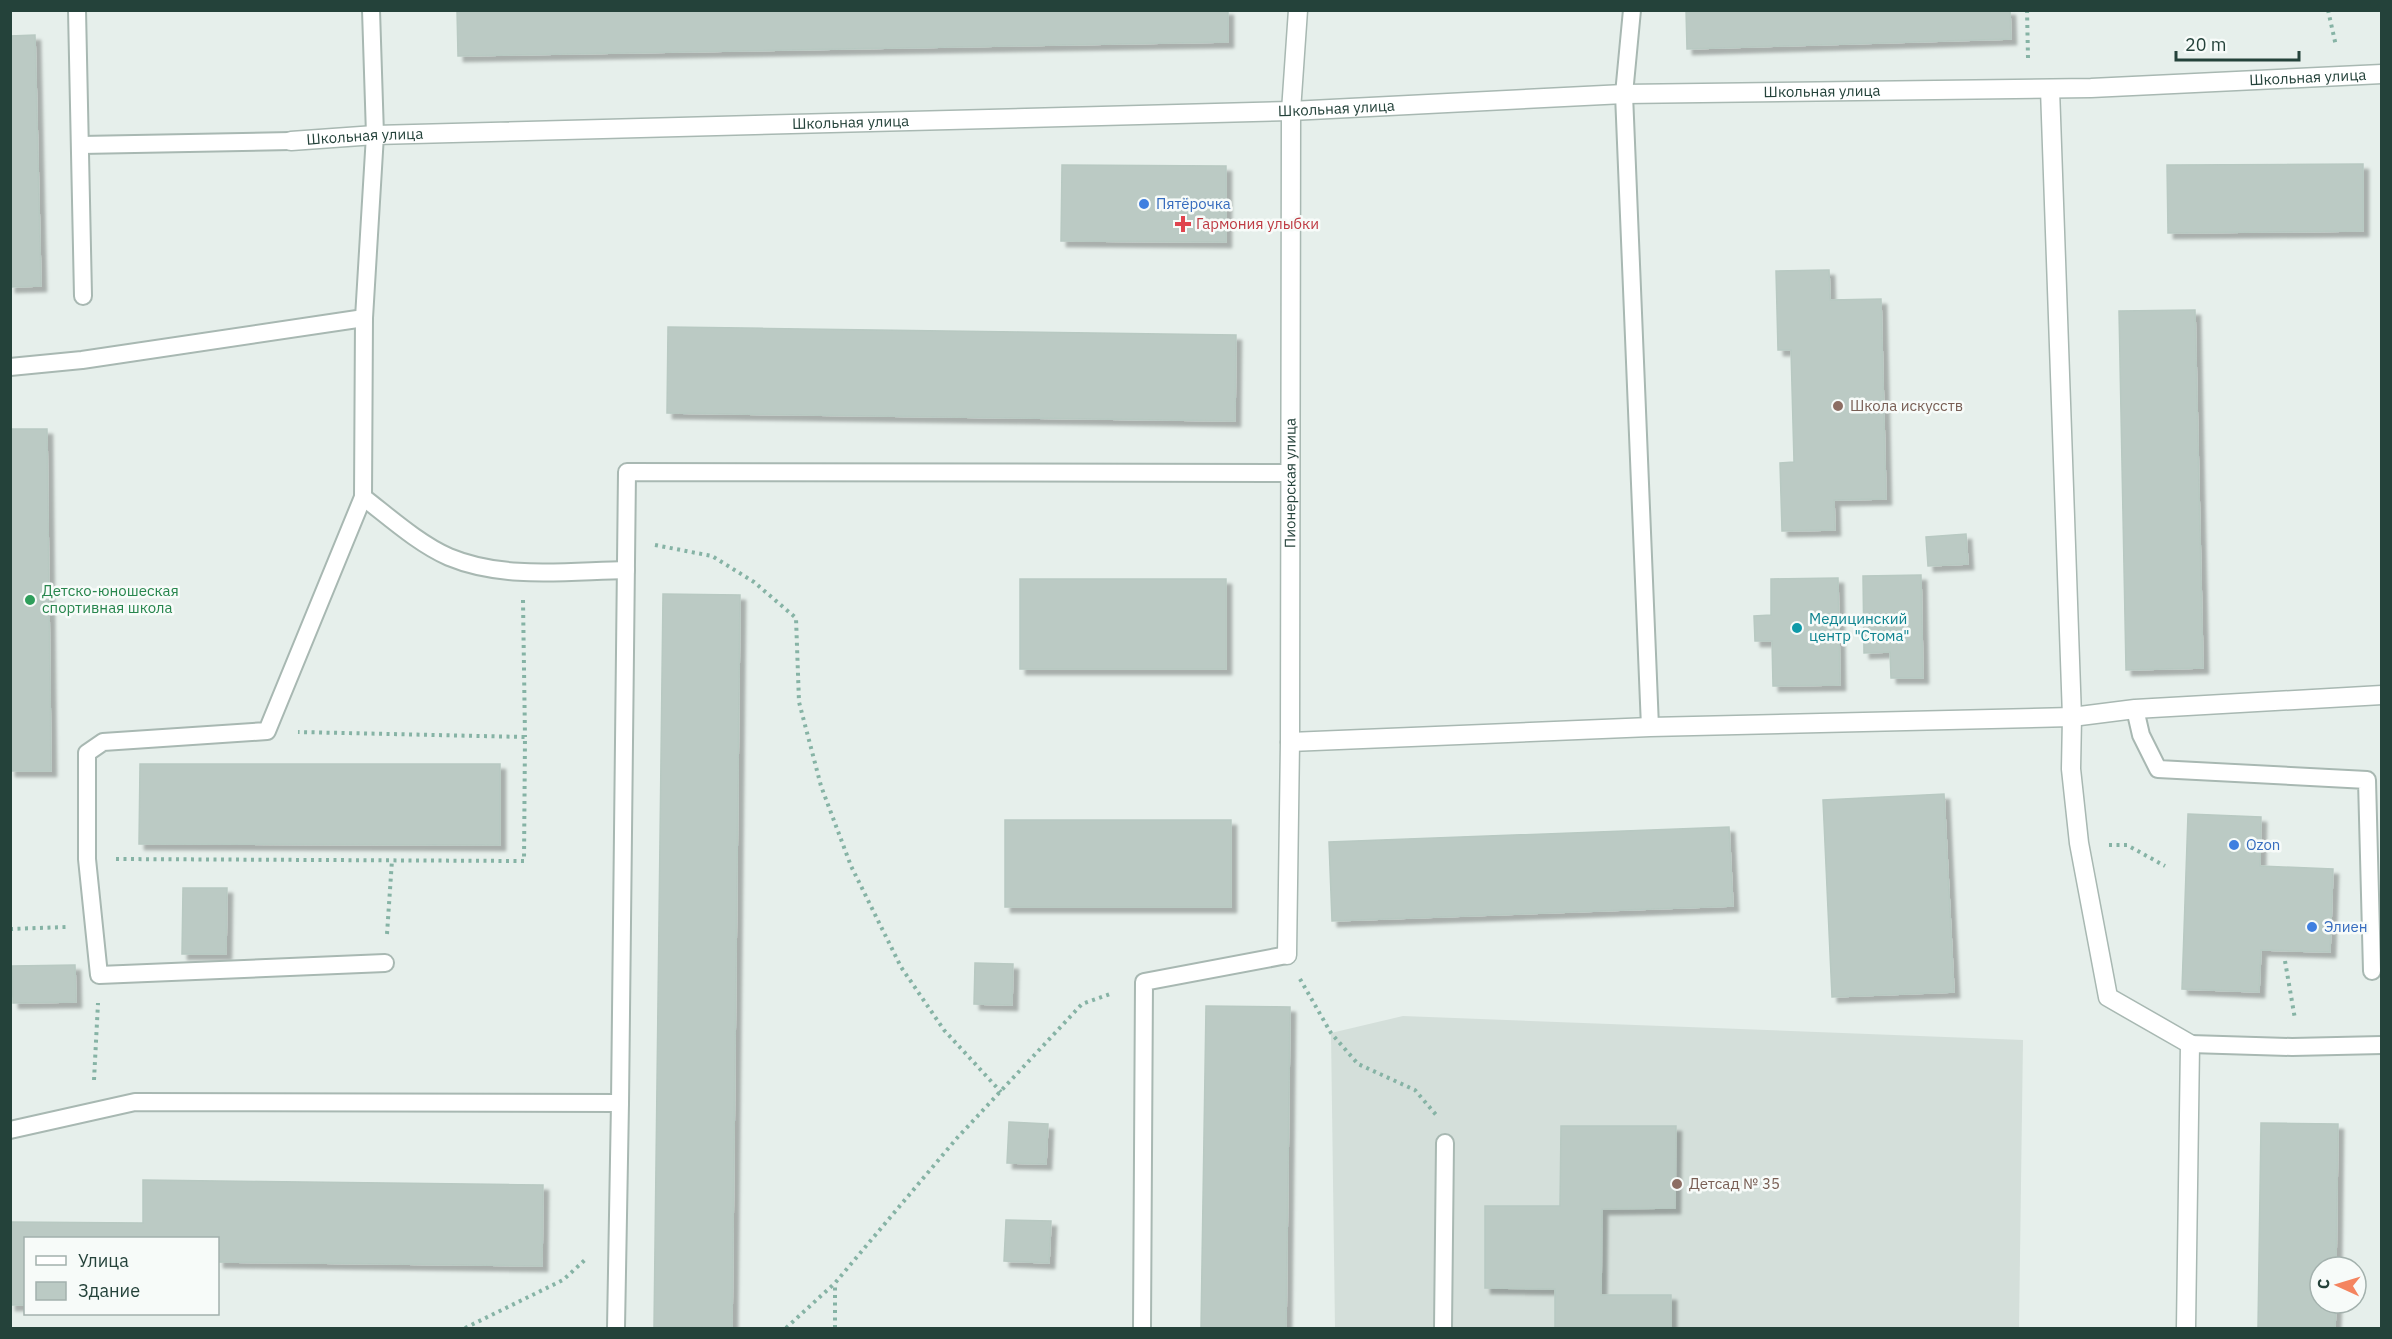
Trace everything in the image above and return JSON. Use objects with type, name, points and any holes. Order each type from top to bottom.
[{"type":"street","name":"Пионерская улица","points":[[1287,955],[1290,742],[1291,111],[1298,10]]},
{"type":"street","name":"Школьная улица","points":[[291,141],[375,135],[1291,111],[1624,94],[2050,89],[2382,74]]},
{"type":"street","points":[[2050,89],[2072,717],[2071,769],[2079,843],[2108,997],[2190,1044],[2186,1329]]},
{"type":"street","points":[[1290,742],[1650,727],[2072,717],[2135,709],[2382,695]]},
{"type":"lane","points":[[77,10],[83,296]]},
{"type":"lane","points":[[371,10],[375,135],[364,318],[363,497],[267,731],[103,742],[87,753],[87,859],[99,975],[385,963]]},
{"type":"lane","points":[[1632,10],[1624,94],[1650,727]]},
{"type":"lane","points":[[81,145],[291,141]]},
{"type":"lane","points":[[10,367],[81,360],[364,318]]},
{"type":"lane","points":[[616,1329],[627,472],[1289,473]]},
{"type":"lane","points":[[363,497],[405,529],[449,557],[500,572],[626,570]]},
{"type":"lane","points":[[2135,709],[2141,735],[2158,770],[2367,780],[2372,971]]},
{"type":"lane","points":[[1142,1329],[1144,982],[1287,955]]},
{"type":"lane","points":[[2190,1044],[2292,1047],[2382,1045]]},
{"type":"lane","points":[[10,1130],[135,1102],[620,1103]]},
{"type":"lane","points":[[1443,1329],[1445,1143]]},
{"type":"path","points":[[2027,10],[2028,89]]},
{"type":"path","points":[[627,539],[712,556],[754,582],[796,618],[799,702],[821,786],[851,866],[901,967],[944,1030],[1001,1092]]},
{"type":"path","points":[[87,859],[524,861],[523,572]]},
{"type":"path","points":[[267,731],[525,737]]},
{"type":"path","points":[[2079,843],[2127,845],[2165,866]]},
{"type":"path","points":[[385,963],[392,860]]},
{"type":"path","points":[[10,929],[94,927]]},
{"type":"path","points":[[1287,955],[1331,1033],[1358,1064],[1415,1090],[1441,1121],[1445,1143]]},
{"type":"path","points":[[2285,961],[2295,1021],[2292,1047]]},
{"type":"path","points":[[93,1112],[99,975]]},
{"type":"path","points":[[786,1329],[835,1282],[957,1138],[1082,1004],[1144,982]]},
{"type":"path","points":[[465,1329],[563,1280],[619,1229]]},
{"type":"path","points":[[835,1282],[835,1329]]},
{"type":"shaded area","name":"Детсад № 35","points":[[1403,1016],[2023,1040],[2019,1328],[1335,1328],[1331,1033]]},
{"type":"building","points":[[457,10],[1228,10],[1228,42],[458,56]]},
{"type":"building","points":[[1686,10],[2010,10],[2011,39],[1687,49]]},
{"type":"building","points":[[35,35],[41,286],[10,287],[10,36]]},
{"type":"building","points":[[2363,164],[2363,231],[2168,233],[2167,165]]},
{"type":"building","name":"Пятёрочка","points":[[1062,165],[1226,166],[1226,242],[1061,241]]},
{"type":"building","name":"Школа искусств","points":[[1829,270],[1830,300],[1881,299],[1886,499],[1834,500],[1835,530],[1782,531],[1780,463],[1794,462],[1791,350],[1778,350],[1776,271]]},
{"type":"building","points":[[2195,310],[2203,668],[2126,670],[2119,311]]},
{"type":"building","points":[[668,327],[1236,335],[1235,421],[667,413]]},
{"type":"building","name":"Детско-юношеская спортивная школа","points":[[10,429],[47,429],[51,771],[10,771]]},
{"type":"building","points":[[1966,534],[1968,564],[1928,566],[1926,537]]},
{"type":"building","points":[[1921,575],[1923,678],[1891,678],[1890,652],[1864,653],[1863,576]]},
{"type":"building","name":"Медицинский центр \"Стома\"","points":[[1838,578],[1840,685],[1773,686],[1772,641],[1755,641],[1754,616],[1771,615],[1771,579]]},
{"type":"building","points":[[1020,579],[1226,579],[1226,669],[1020,669]]},
{"type":"building","points":[[663,594],[740,595],[732,1328],[654,1327]]},
{"type":"building","points":[[140,764],[500,764],[500,845],[139,844]]},
{"type":"building","points":[[1944,794],[1954,992],[1832,997],[1823,800]]},
{"type":"building","points":[[2188,814],[2261,817],[2260,866],[2333,869],[2330,952],[2261,950],[2259,992],[2182,989]]},
{"type":"building","points":[[1005,820],[1231,820],[1231,907],[1005,907]]},
{"type":"building","points":[[1729,827],[1733,906],[1332,921],[1329,842]]},
{"type":"building","points":[[183,888],[227,888],[226,954],[182,954]]},
{"type":"building","points":[[975,963],[1013,964],[1012,1005],[974,1004]]},
{"type":"building","points":[[75,965],[76,1002],[13,1003],[12,966]]},
{"type":"building","points":[[1206,1006],[1290,1007],[1286,1328],[1201,1328]]},
{"type":"building","points":[[1009,1122],[1048,1124],[1046,1164],[1007,1163]]},
{"type":"building","points":[[2261,1123],[2338,1124],[2336,1255],[2308,1255],[2308,1315],[2336,1315],[2335,1328],[2258,1328]]},
{"type":"building","points":[[1561,1126],[1676,1126],[1675,1208],[1602,1209],[1601,1295],[1671,1295],[1671,1328],[1555,1328],[1555,1289],[1485,1288],[1485,1206],[1560,1206]]},
{"type":"building","points":[[143,1180],[543,1185],[542,1266],[219,1262],[219,1237],[24,1237],[24,1305],[10,1305],[10,1222],[143,1223]]},
{"type":"building","points":[[1006,1220],[1051,1221],[1049,1263],[1004,1261]]},
{"type":"place","name":"Пятёрочка","points":[[1144,204]]},
{"type":"place","name":"Гармония улыбки","points":[[1183,224]]},
{"type":"place","name":"Школа искусств","points":[[1838,406]]},
{"type":"place","name":"Детско-юношеская спортивная школа","points":[[30,600]]},
{"type":"place","name":"Медицинский центр \"Стома\"","points":[[1797,628]]},
{"type":"place","name":"Ozon","points":[[2234,845]]},
{"type":"place","name":"Элиен","points":[[2312,927]]},
{"type":"place","name":"Детсад № 35","points":[[1677,1184]]}]
